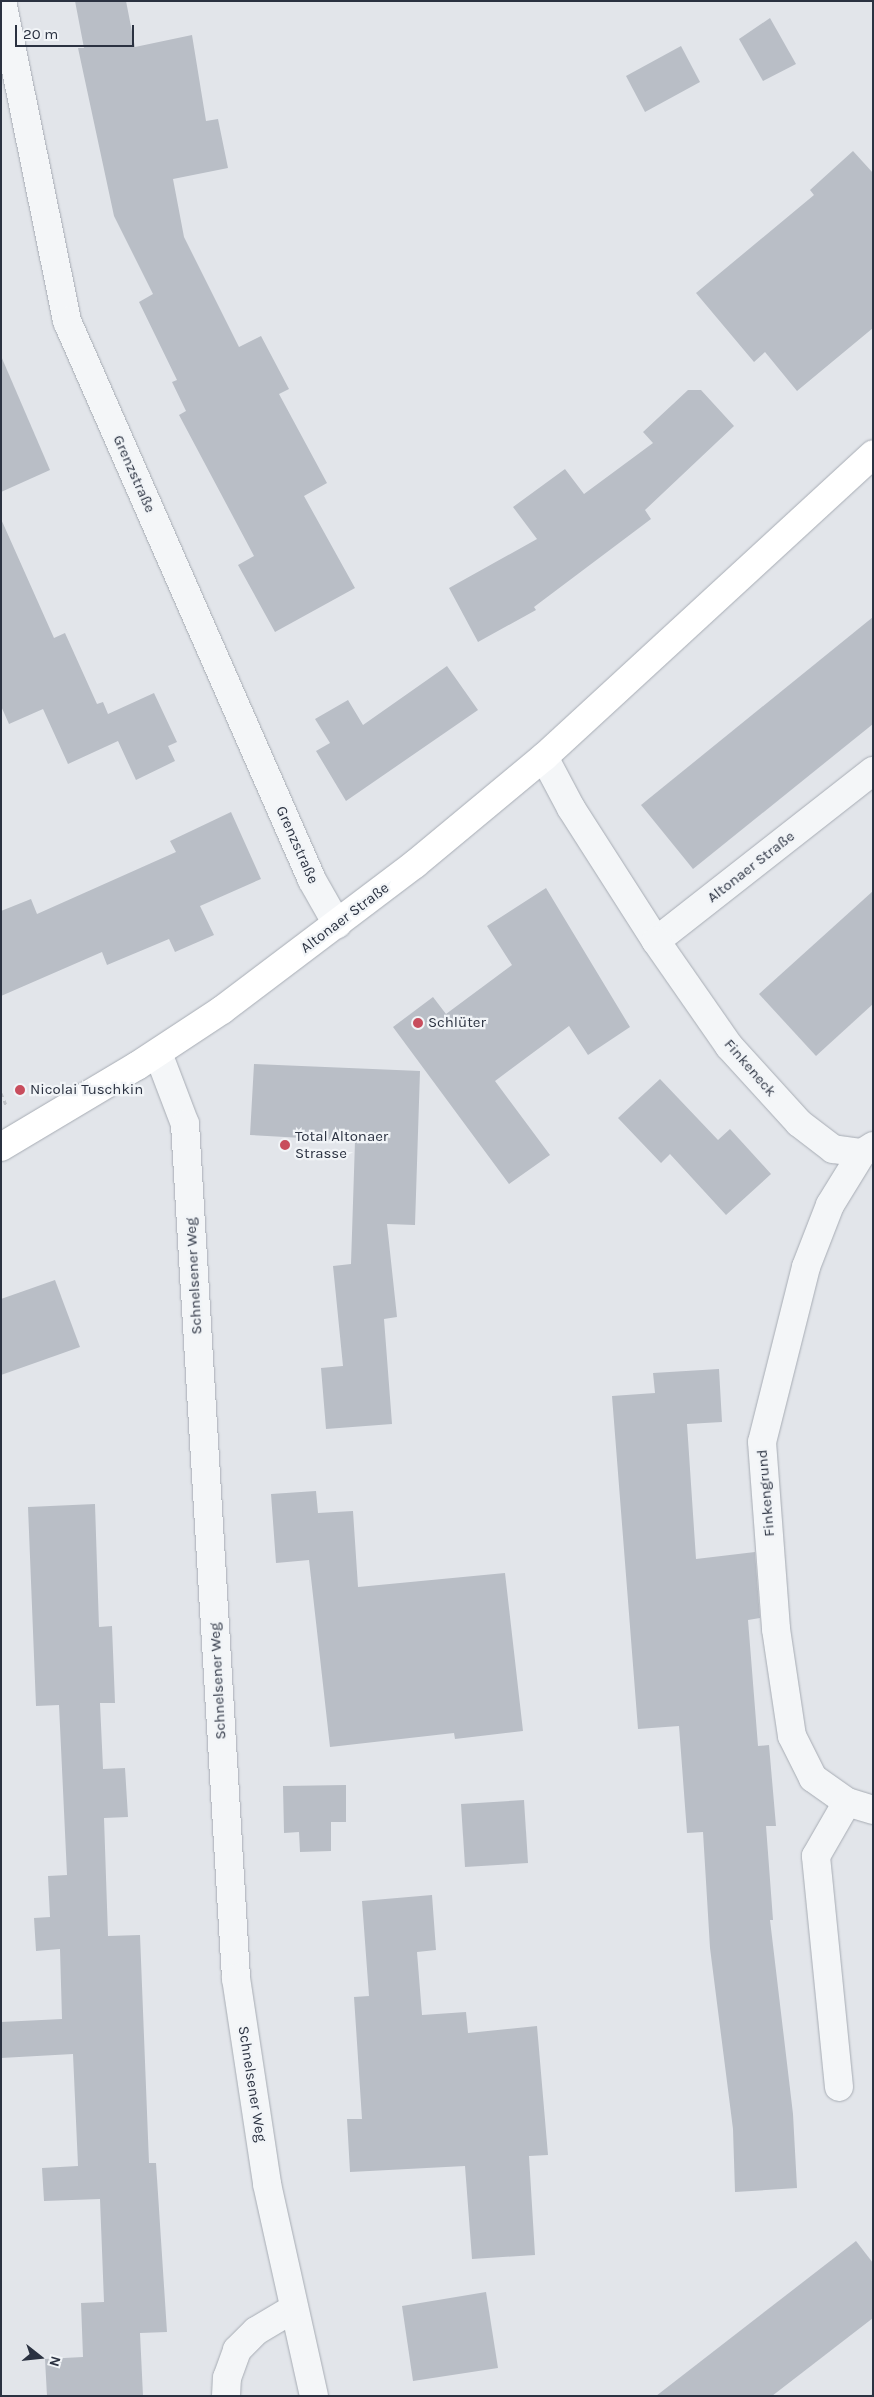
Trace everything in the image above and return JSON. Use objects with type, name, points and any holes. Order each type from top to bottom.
[{"type":"main road","name":"Altonaer Straße","points":[[1,1146],[148,1059],[337,924],[544,757],[873,454]]},
{"type":"street","name":"Grenzstraße","points":[[2,1],[67,321],[312,880],[337,924]]},
{"type":"street","points":[[544,757],[571,808],[656,941]]},
{"type":"street","name":"Altonaer Straße","points":[[656,941],[873,771]]},
{"type":"street","name":"Finkeneck","points":[[656,941],[729,1046],[799,1123],[833,1149],[867,1150]]},
{"type":"street","name":"Schnelsener Weg","points":[[148,1059],[185,1124],[236,1978],[268,2184],[293,2309],[314,2396]]},
{"type":"street","name":"Finkengrund","points":[[867,1150],[830,1205],[806,1267],[762,1442],[776,1630],[792,1736],[814,1778],[847,1802],[873,1810]]},
{"type":"street","points":[[839,2087],[816,1856],[847,1802]]},
{"type":"street","points":[[226,2396],[227,2378],[237,2350],[256,2332],[293,2309]]},
{"type":"path","points":[[1,1094],[6,1105]]},
{"type":"building","points":[[75,1],[126,1],[135,47],[192,35],[206,121],[218,119],[228,168],[173,179],[184,237],[239,347],[261,336],[289,389],[279,394],[327,483],[304,496],[355,588],[275,632],[238,565],[254,556],[179,415],[186,411],[172,382],[177,380],[139,302],[153,294],[114,216],[78,48],[84,48]]},
{"type":"building","points":[[770,18],[796,64],[763,81],[739,39]]},
{"type":"building","points":[[681,46],[700,82],[645,112],[626,76]]},
{"type":"building","points":[[853,151],[873,173],[873,328],[797,391],[765,352],[754,362],[696,293],[814,195],[810,190]]},
{"type":"building","points":[[1,356],[50,470],[1,492]]},
{"type":"building","points":[[688,390],[701,390],[734,426],[645,510],[651,519],[534,607],[536,610],[478,642],[449,588],[537,539],[513,507],[565,469],[584,494],[653,443],[643,432]]},
{"type":"building","points":[[1,519],[54,638],[65,633],[97,704],[103,702],[108,714],[154,693],[177,742],[168,746],[175,761],[136,780],[118,741],[68,764],[43,709],[9,724],[1,706]]},
{"type":"building","points":[[873,617],[873,724],[693,869],[641,805]]},
{"type":"building","points":[[447,666],[478,710],[346,801],[316,751],[330,743],[315,719],[348,700],[363,725]]},
{"type":"building","points":[[231,812],[261,879],[200,906],[214,935],[175,952],[169,939],[107,965],[102,952],[1,996],[1,911],[31,899],[37,914],[176,852],[170,841]]},
{"type":"building","points":[[546,888],[630,1027],[588,1055],[569,1026],[495,1081],[550,1155],[509,1184],[393,1027],[433,997],[446,1014],[512,965],[487,926]]},
{"type":"building","points":[[873,891],[873,1004],[816,1056],[759,994]]},
{"type":"building","points":[[254,1064],[420,1071],[415,1225],[387,1224],[397,1317],[384,1319],[392,1424],[326,1429],[321,1368],[343,1366],[333,1266],[351,1264],[355,1141],[250,1135]]},
{"type":"building","points":[[660,1079],[718,1140],[730,1129],[771,1174],[726,1215],[670,1154],[661,1163],[618,1118]]},
{"type":"building","points":[[55,1280],[80,1347],[1,1375],[1,1299]]},
{"type":"building","points":[[719,1369],[722,1422],[687,1424],[696,1559],[755,1552],[760,1618],[748,1620],[758,1746],[769,1745],[776,1826],[766,1826],[773,1920],[770,1920],[793,2114],[797,2188],[735,2192],[733,2129],[710,1948],[703,1832],[687,1833],[679,1726],[638,1729],[612,1396],[655,1393],[653,1373]]},
{"type":"building","points":[[316,1491],[318,1513],[353,1511],[358,1587],[505,1573],[523,1731],[455,1739],[454,1733],[330,1747],[309,1560],[276,1563],[271,1494]]},
{"type":"building","points":[[95,1504],[99,1627],[112,1626],[115,1703],[100,1703],[103,1769],[125,1768],[128,1817],[104,1818],[108,1936],[140,1935],[149,2163],[156,2163],[167,2332],[140,2333],[143,2396],[47,2396],[45,2359],[83,2357],[81,2303],[104,2302],[100,2199],[44,2201],[42,2168],[78,2166],[73,2054],[1,2058],[1,2022],[62,2019],[60,1949],[36,1951],[34,1918],[50,1917],[48,1876],[67,1875],[59,1705],[36,1706],[28,1507]]},
{"type":"building","points":[[346,1785],[346,1822],[331,1822],[331,1851],[300,1852],[299,1832],[284,1833],[283,1786]]},
{"type":"building","points":[[524,1800],[528,1863],[465,1867],[461,1804]]},
{"type":"building","points":[[432,1895],[436,1950],[417,1952],[422,2015],[466,2012],[468,2033],[537,2026],[548,2155],[529,2156],[535,2255],[472,2259],[465,2166],[350,2172],[347,2119],[362,2119],[354,1997],[369,1996],[362,1901]]},
{"type":"building","points":[[856,2241],[873,2263],[873,2318],[772,2396],[656,2396]]},
{"type":"building","points":[[486,2292],[498,2368],[413,2381],[402,2306]]},
{"type":"place","name":"Schlüter","points":[[418,1023]]},
{"type":"place","name":"Nicolai Tuschkin","points":[[20,1090]]},
{"type":"place","name":"Total Altonaer Strasse","points":[[285,1145]]}]
